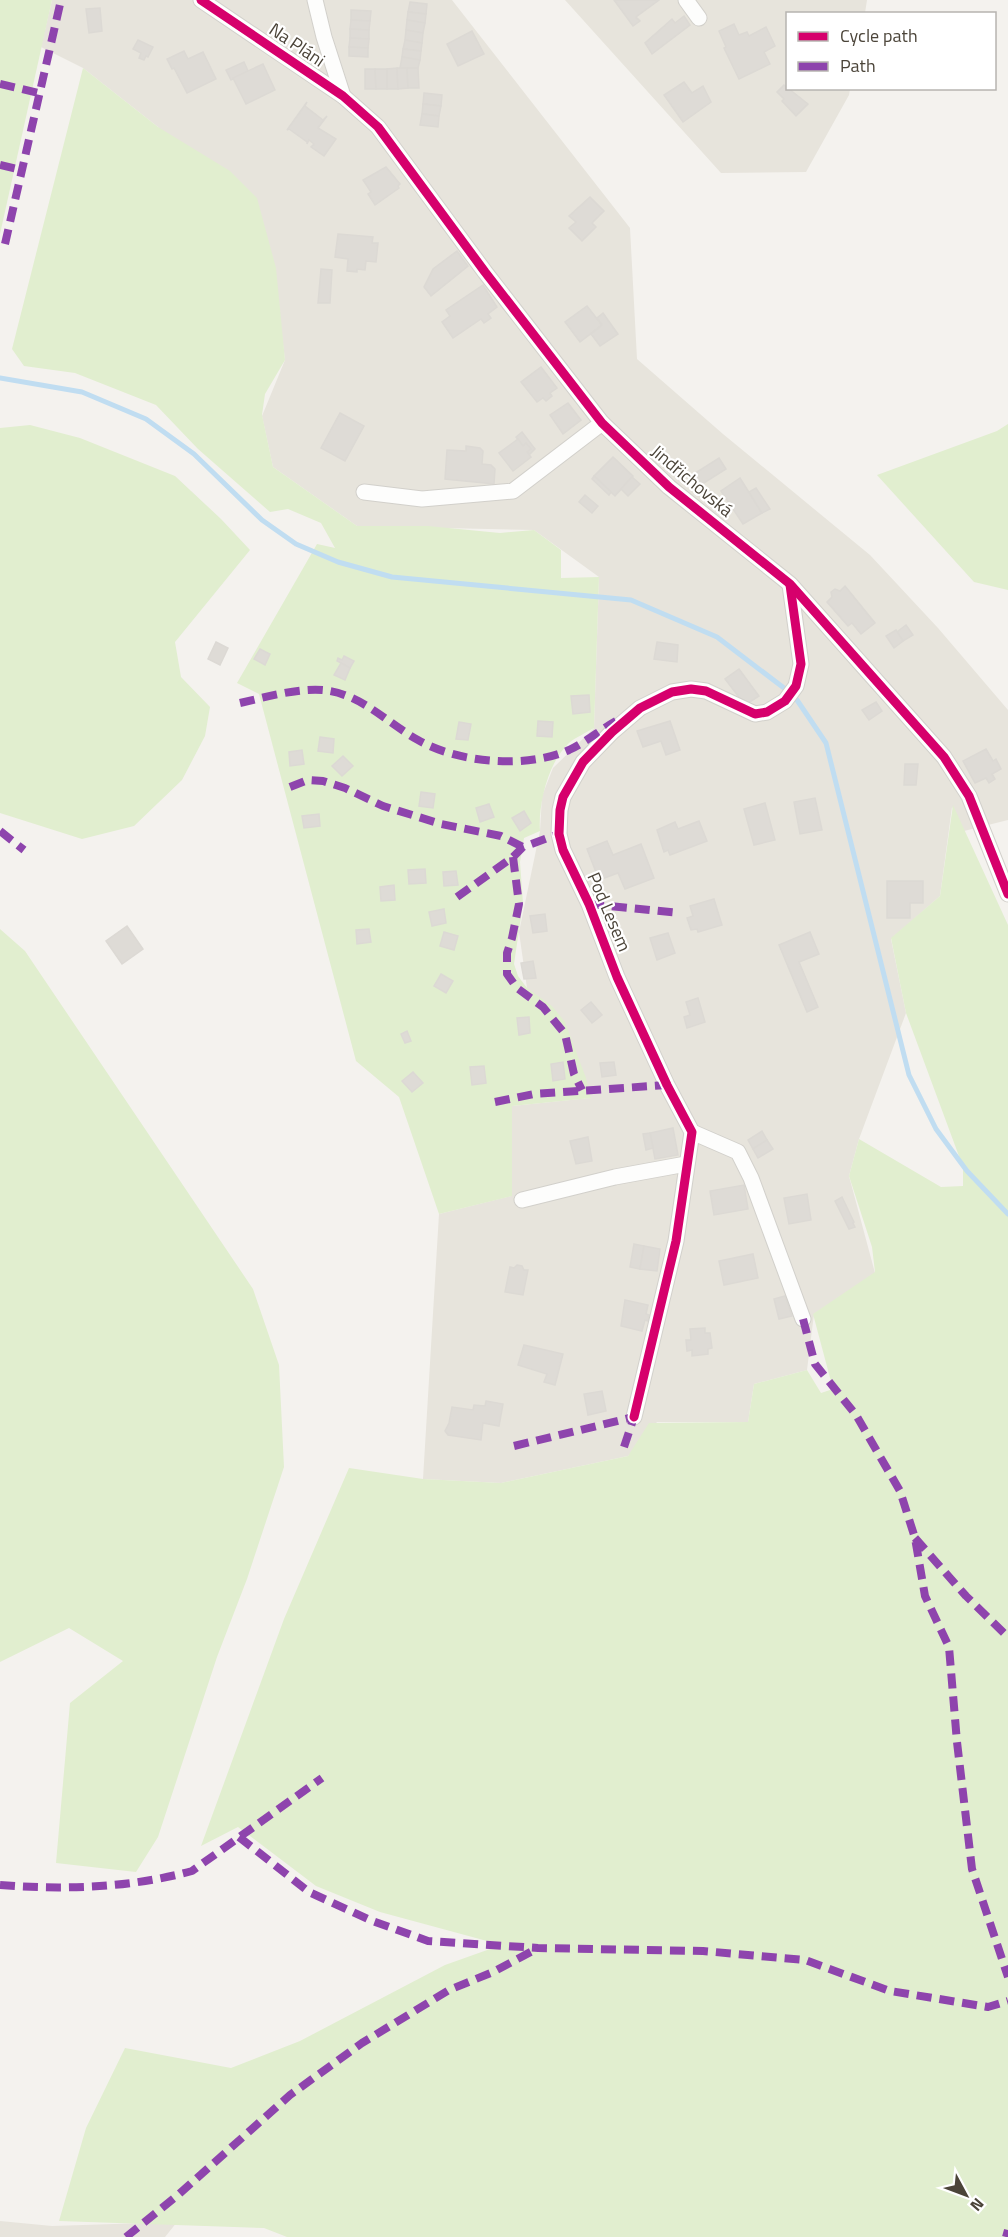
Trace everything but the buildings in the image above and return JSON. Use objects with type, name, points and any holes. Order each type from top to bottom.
[{"type":"street","name":"Na Pláni","points":[[201,0],[343,96]]},
{"type":"street","points":[[315,0],[343,96]]},
{"type":"street","points":[[686,0],[699,18]]},
{"type":"street","name":"Jindřichovská","points":[[343,96],[378,127],[485,273],[602,423],[669,487],[790,584],[944,757],[969,796],[1008,894]]},
{"type":"street","points":[[364,492],[422,499],[513,491],[602,423]]},
{"type":"street","name":"Pod Lesem","points":[[692,1132],[667,1085],[617,976],[589,904],[563,850],[560,810],[563,797],[583,762],[612,732],[640,708],[672,692],[691,689],[706,691],[755,714],[767,712],[785,701],[796,686],[801,664],[790,584]]},
{"type":"street","points":[[634,1417],[676,1241],[692,1132],[738,1152],[752,1178],[803,1319]]},
{"type":"street","points":[[522,1200],[615,1177],[686,1164]]},
{"type":"shaded area","points":[[52,0],[452,0],[630,228],[637,359],[723,434],[870,555],[938,628],[1008,710],[1008,820],[964,831],[952,807],[940,896],[891,939],[906,1013],[859,1139],[849,1176],[875,1273],[814,1314],[807,1370],[754,1384],[748,1422],[657,1422],[628,1456],[501,1483],[423,1479],[439,1214],[511,1196],[512,1106],[590,1098],[527,988],[519,932],[540,831],[542,796],[553,768],[594,728],[599,577],[534,530],[357,526],[273,467],[262,416],[285,360],[280,320],[158,127],[83,68],[41,47]]},
{"type":"shaded area","points":[[565,0],[867,0],[865,12],[786,12],[786,90],[850,90],[806,172],[721,173]]},
{"type":"shaded area","points":[[0,2221],[52,2226],[177,2222],[165,2237],[0,2237]]},
{"type":"green space","points":[[0,0],[52,0],[0,234]]},
{"type":"green space","points":[[83,68],[158,127],[230,171],[257,198],[276,268],[285,360],[265,394],[262,415],[273,467],[357,526],[428,526],[500,533],[534,530],[561,550],[561,578],[599,577],[594,728],[569,743],[555,761],[543,797],[540,831],[524,838],[520,862],[523,903],[514,964],[518,976],[527,988],[552,1006],[565,1022],[591,1098],[512,1106],[512,1196],[439,1214],[399,1097],[356,1061],[259,694],[237,683],[317,544],[335,548],[321,523],[288,509],[270,512],[198,449],[156,405],[75,373],[24,366],[12,349]]},
{"type":"green space","points":[[1008,424],[1008,590],[974,582],[877,475],[997,431]]},
{"type":"green space","points":[[30,425],[80,438],[175,476],[250,550],[175,642],[181,677],[210,707],[205,736],[182,780],[134,826],[82,839],[0,813],[0,428]]},
{"type":"green space","points":[[953,805],[1008,925],[1008,2237],[287,2237],[264,2228],[59,2221],[86,2128],[125,2048],[231,2068],[300,2041],[445,1965],[490,1949],[487,1941],[380,1912],[316,1886],[238,1827],[201,1846],[284,1619],[349,1468],[423,1479],[501,1483],[628,1456],[649,1423],[748,1422],[754,1384],[807,1370],[821,1393],[833,1389],[813,1314],[875,1272],[872,1247],[849,1176],[859,1139],[941,1187],[963,1186],[963,1167],[906,1013],[891,938],[940,896]]},
{"type":"green space","points":[[0,929],[25,951],[253,1289],[279,1365],[284,1467],[247,1579],[217,1657],[158,1837],[136,1872],[56,1863],[70,1703],[123,1661],[69,1628],[0,1662]]},
{"type":"waterway","points":[[0,378],[82,392],[146,419],[194,454],[262,520],[296,544],[338,562],[392,577],[631,600],[717,637],[784,688]]},
{"type":"waterway","points":[[797,700],[826,743],[909,1075],[936,1129],[967,1171],[1008,1214]]},
{"type":"marked path","points":[[5,244],[61,0]]},
{"type":"marked path","points":[[0,84],[39,93]]},
{"type":"marked path","points":[[0,165],[22,170]]},
{"type":"marked path","points":[[240,703],[297,691],[330,691],[365,705],[407,734],[434,748],[452,754],[492,761],[533,760],[552,756],[575,747],[616,721]]},
{"type":"marked path","points":[[290,787],[308,780],[323,781],[345,788],[383,806],[441,824],[501,836],[523,847]]},
{"type":"marked path","points":[[0,831],[24,850]]},
{"type":"marked path","points":[[457,897],[513,857],[523,847],[559,834]]},
{"type":"marked path","points":[[513,857],[519,904],[507,953],[507,974],[517,988],[543,1007],[565,1034],[574,1074],[582,1090]]},
{"type":"marked path","points":[[589,904],[680,913]]},
{"type":"marked path","points":[[495,1102],[534,1094],[667,1085]]},
{"type":"marked path","points":[[803,1319],[815,1364],[856,1415],[900,1491],[915,1538],[925,1596],[949,1647],[957,1742],[972,1869],[1008,1977]]},
{"type":"marked path","points":[[514,1446],[634,1417]]},
{"type":"marked path","points":[[624,1447],[634,1417]]},
{"type":"marked path","points":[[915,1538],[966,1596],[1008,1637]]},
{"type":"marked path","points":[[0,1885],[97,1886],[145,1881],[192,1871],[322,1778]]},
{"type":"marked path","points":[[239,1837],[309,1892],[370,1920],[428,1941],[538,1948],[703,1951],[805,1960],[890,1991],[988,2007],[1008,2001]]},
{"type":"marked path","points":[[126,2237],[178,2195],[290,2095],[362,2043],[449,1990],[493,1972],[538,1948]]},
{"type":"marked path","points":[[1006,2237],[1008,2230]]},
{"type":"cycle path","points":[[201,0],[343,96],[378,127],[485,272],[602,423],[669,487],[790,584],[944,757],[969,796],[1008,894]]},
{"type":"cycle path","points":[[634,1417],[676,1241],[692,1132],[667,1085],[617,977],[589,904],[563,850],[559,834],[560,810],[563,797],[583,762],[612,732],[640,708],[672,692],[691,689],[706,691],[755,714],[767,712],[785,701],[796,686],[801,664],[790,585]]}]
